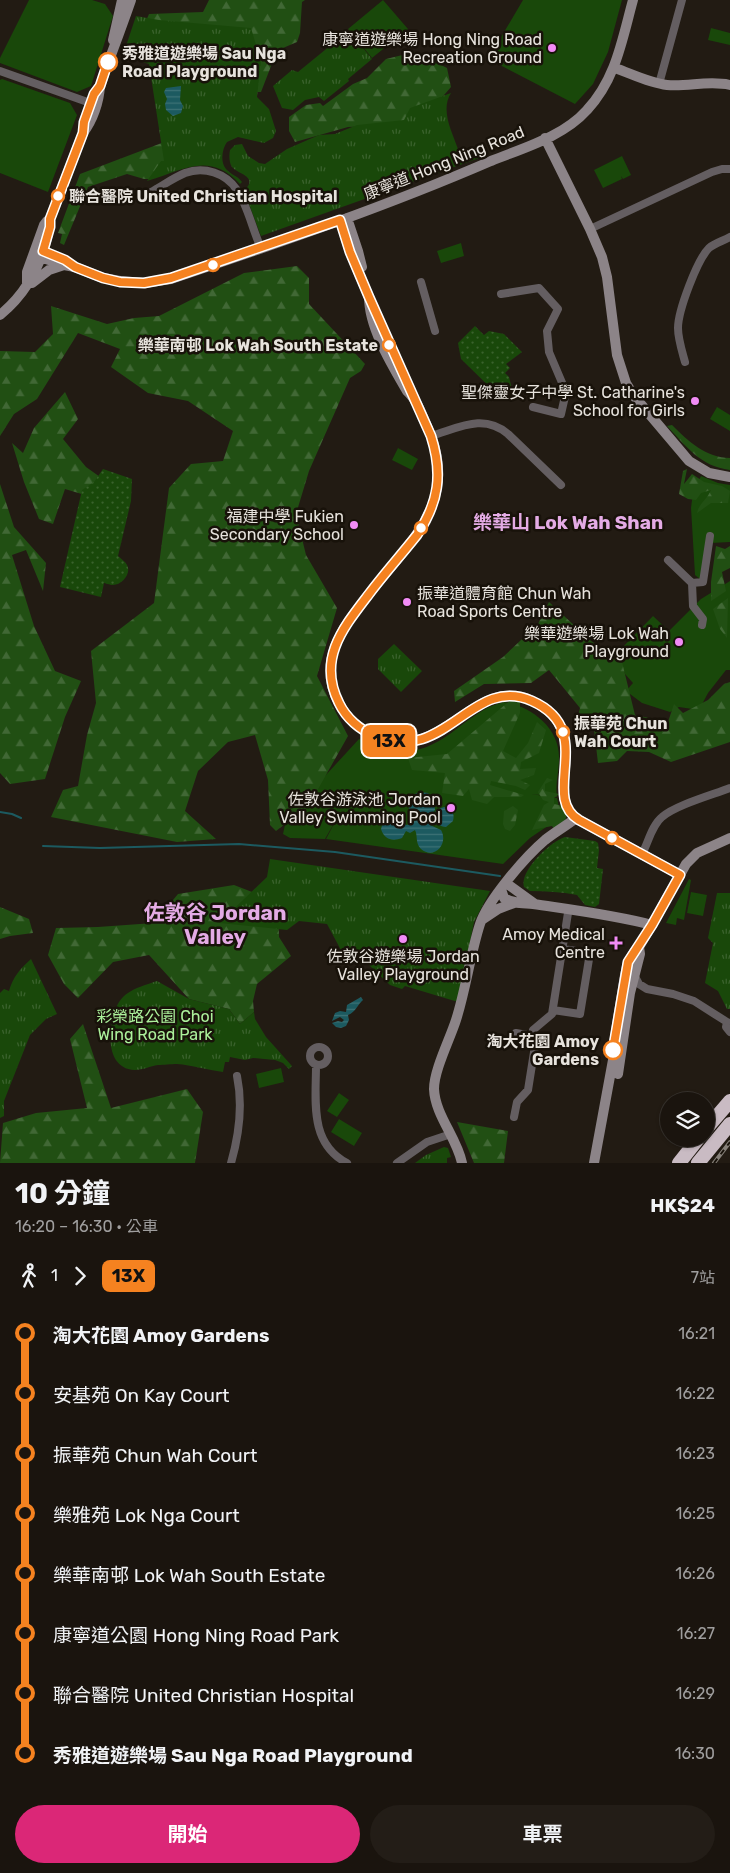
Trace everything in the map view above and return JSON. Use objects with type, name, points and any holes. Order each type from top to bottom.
[{"type":"highway","points":[[715,1118],[730,1100]]},
{"type":"highway","points":[[698,1163],[730,1124]]},
{"type":"highway","points":[[679,1163],[692,1147]]},
{"type":"main road","name":"康寧道 Hong Ning Road","points":[[39,253],[64,265],[120,282],[144,283],[171,278],[344,219],[459,175],[545,138],[573,123],[586,112],[603,90],[615,68],[633,0]]},
{"type":"main road","points":[[27,286],[27,272],[39,253],[44,225],[50,219],[83,133],[84,122],[93,104],[94,94],[100,86],[113,48],[120,36],[125,1]]},
{"type":"main road","points":[[615,68],[660,84],[715,83],[730,85]]},
{"type":"main road","points":[[545,138],[590,229],[606,271],[619,362],[630,390],[689,461],[709,473],[730,478]]},
{"type":"main road","points":[[344,219],[350,252],[367,292],[369,309],[384,347],[406,391],[412,396],[431,436],[436,452],[438,474],[436,493],[431,511],[417,535],[348,620],[339,636],[331,662],[333,690],[341,707],[357,726],[376,737],[399,742],[417,741],[434,735],[476,706],[490,699],[514,696],[533,701],[553,716],[564,734],[567,754],[563,788],[564,802],[568,812],[680,875]]},
{"type":"main road","name":"康寧道 Hong Ning Road","points":[[39,253],[65,260],[75,267]]},
{"type":"main road","points":[[0,314],[11,306],[27,286],[49,270],[64,265]]},
{"type":"main road","points":[[462,1163],[460,1153],[436,1099],[434,1087],[441,1059],[456,1019],[480,922],[486,910],[504,886],[544,842],[576,818]]},
{"type":"main road","points":[[610,1097],[613,1050],[628,962],[639,947],[686,864],[697,852],[730,838]]},
{"type":"main road","points":[[504,886],[504,898],[514,903],[535,904],[624,918],[652,925]]},
{"type":"main road","points":[[504,886],[535,904]]},
{"type":"main road","points":[[480,922],[493,912],[514,903]]},
{"type":"main road","points":[[597,1162],[610,1097],[622,1052],[629,996],[640,954],[639,947]]},
{"type":"main road","points":[[597,1162],[607,1058],[613,1050]]},
{"type":"street","points":[[660,84],[682,0]]},
{"type":"street","points":[[0,71],[93,104]]},
{"type":"street","points":[[590,229],[717,170],[730,169]]},
{"type":"street","points":[[151,192],[179,176],[193,171],[208,171],[222,176],[239,192],[261,248]]},
{"type":"street","points":[[685,362],[678,333],[678,320],[682,304],[705,254],[714,245],[730,237]]},
{"type":"street","points":[[421,282],[435,331]]},
{"type":"street","points":[[501,294],[540,288],[558,309],[547,331],[549,352],[566,392],[560,414],[533,407]]},
{"type":"street","points":[[431,436],[476,422],[495,425],[508,434],[561,485]]},
{"type":"street","points":[[692,583],[703,582],[710,536]]},
{"type":"street","points":[[668,560],[692,583],[693,606],[703,619],[702,625]]},
{"type":"street","points":[[642,854],[662,817],[675,809],[730,788]]},
{"type":"street","points":[[514,1117],[517,1102],[528,1090],[535,1046],[532,1036],[533,1030],[552,1014],[568,913]]},
{"type":"street","points":[[553,1010],[580,1014],[590,953],[563,948]]},
{"type":"street","points":[[634,974],[639,984],[647,989],[673,994],[694,1001],[728,1021],[726,1027],[730,1032]]},
{"type":"street","points":[[629,996],[647,989]]},
{"type":"street","points":[[516,1034],[532,1036]]},
{"type":"street","points":[[316,1065],[318,1128],[328,1147],[347,1163]]},
{"type":"street","points":[[230,1163],[240,1118],[240,1090],[237,1076]]},
{"type":"street","points":[[397,1163],[427,1142],[451,1134]]},
{"type":"green space","name":"秀雅道遊樂場 Sau Nga Road Playground","points":[[29,0],[92,0],[105,4],[113,16],[91,86],[77,92],[0,63],[0,58]]},
{"type":"green space","points":[[209,0],[305,0],[302,2],[300,33],[297,42],[283,48],[273,61],[261,92],[254,92],[146,21],[149,14],[203,12]]},
{"type":"green space","points":[[383,0],[408,29],[372,58],[348,29]]},
{"type":"green space","name":"康寧道遊樂場 Hong Ning Road Recreation Ground","points":[[523,0],[622,0],[608,52],[593,84],[575,104],[498,64],[494,55],[497,44]]},
{"type":"green space","points":[[136,16],[159,20],[251,28],[261,61],[257,97],[269,109],[276,131],[273,138],[264,143],[238,137],[227,142],[223,152],[223,163],[228,171],[242,182],[240,184],[229,174],[218,168],[207,166],[185,168],[147,181],[161,161],[164,161],[149,64],[123,55]]},
{"type":"green space","points":[[711,28],[730,33],[730,45],[708,40]]},
{"type":"green space","points":[[347,32],[350,32],[372,59],[324,101],[319,97],[305,100],[293,110],[282,108],[273,86],[292,70],[298,72]]},
{"type":"green space","points":[[415,52],[447,68],[451,87],[438,102],[396,125],[348,127],[295,142],[289,131],[289,117],[306,105],[320,103],[323,106],[353,84],[367,78],[386,59]]},
{"type":"green space","points":[[2,79],[70,103],[77,115],[48,192],[0,173],[0,80]]},
{"type":"green space","points":[[451,93],[448,100],[447,114],[458,149],[472,157],[482,157],[261,236],[244,191],[248,186],[249,179],[235,170],[230,163],[230,150],[235,145],[242,144],[248,156],[259,163],[265,164],[287,149],[319,135],[335,134],[357,125],[404,120],[410,108]]},
{"type":"green space","points":[[167,141],[170,166],[151,179],[127,174],[88,187],[64,245],[60,243],[62,234],[58,233],[80,174]]},
{"type":"green space","points":[[622,156],[631,175],[623,179],[621,176],[622,179],[603,188],[594,170]]},
{"type":"green space","points":[[461,243],[464,256],[441,263],[437,251]]},
{"type":"green space","points":[[297,266],[309,278],[309,304],[365,364],[361,371],[350,378],[309,471],[296,514],[306,555],[337,608],[317,676],[348,736],[309,805],[276,831],[270,825],[268,780],[255,735],[228,742],[198,771],[185,811],[216,839],[177,842],[51,817],[63,790],[78,786],[87,735],[96,703],[91,651],[154,603],[169,488],[191,464],[223,461],[233,431],[188,401],[148,393],[111,367],[120,349],[78,333],[37,399],[14,414],[0,436],[0,351],[35,352],[53,334],[51,306],[107,324],[134,318],[159,316],[244,273]]},
{"type":"green space","points":[[475,326],[484,335],[489,331],[504,334],[522,352],[506,364],[510,368],[505,373],[509,377],[512,389],[502,399],[461,359],[458,343]]},
{"type":"green space","points":[[65,392],[78,419],[63,439],[86,467],[117,489],[115,504],[65,489],[53,524],[39,519],[24,482],[12,443],[23,453],[34,428]]},
{"type":"green space","points":[[717,407],[730,415],[730,431],[710,419]]},
{"type":"green space","points":[[672,425],[705,452],[730,458],[730,470],[719,468],[702,460],[667,426]]},
{"type":"green space","points":[[398,448],[418,459],[412,470],[392,460]]},
{"type":"green space","points":[[103,469],[132,479],[131,501],[118,556],[128,568],[127,576],[119,584],[104,583],[101,597],[60,587],[82,490],[94,482]]},
{"type":"green space","points":[[687,469],[684,484],[692,474],[704,482],[722,486],[730,491],[728,503],[711,503],[697,513],[711,490],[701,493],[696,500],[688,499],[679,494],[683,471]]},
{"type":"green space","points":[[701,476],[718,483],[730,485],[730,542],[711,543],[701,580],[695,575],[691,508],[693,492]]},
{"type":"green space","points":[[0,484],[14,527],[46,563],[43,591],[26,550],[12,555],[34,626],[55,671],[81,681],[65,717],[45,779],[10,784],[0,773]]},
{"type":"green space","points":[[716,546],[725,549],[730,546],[730,568],[722,572],[726,591],[711,601],[711,582]]},
{"type":"green space","name":"樂華遊樂場 Lok Wah Playground","points":[[730,581],[730,670],[726,670],[708,693],[699,710],[679,707],[670,712],[642,703],[626,691],[633,683],[625,674],[617,653],[653,616],[669,631],[701,599]]},
{"type":"green space","points":[[728,598],[727,638],[720,629],[713,609]]},
{"type":"green space","points":[[549,602],[591,641],[622,662],[635,715],[668,722],[674,704],[683,713],[708,700],[724,684],[730,682],[730,742],[671,762],[649,752],[627,751],[617,761],[598,763],[594,729],[574,732],[580,708],[549,670],[531,683],[484,684],[455,702],[454,691],[503,657],[538,624]]},
{"type":"green space","points":[[394,644],[422,671],[401,692],[378,669],[378,659]]},
{"type":"green space","points":[[513,698],[520,700],[520,713],[503,751],[516,758],[528,743],[537,722],[546,730],[539,753],[521,762],[520,769],[536,768],[534,775],[520,780],[530,785],[525,790],[516,786],[491,781],[490,785],[524,795],[521,797],[494,797],[487,804],[472,800],[469,789],[463,796],[442,793],[445,773],[412,770],[408,758],[447,754]]},
{"type":"green space","points":[[504,702],[524,708],[534,714],[542,720],[555,737],[559,758],[556,787],[557,797],[531,794],[557,798],[561,817],[530,838],[503,864],[326,839],[337,818],[325,839],[290,838],[283,834],[289,806],[313,789],[359,739],[403,751],[425,748],[449,735],[482,711]]},
{"type":"green space","points":[[547,778],[553,780],[545,784],[545,791],[559,794],[554,798],[554,804],[567,807],[566,818],[557,833],[552,826],[532,830],[544,805],[549,802],[543,800],[538,792]]},
{"type":"green space","points":[[513,806],[518,810],[515,825],[510,831],[505,829],[503,824],[504,811]]},
{"type":"green space","points":[[565,837],[598,843],[597,868],[603,869],[599,904],[595,907],[585,905],[577,895],[530,891],[524,887],[526,873],[531,865],[552,844]]},
{"type":"green space","name":"佐敦谷遊樂場 Jordan Valley Playground","points":[[270,859],[490,891],[474,922],[458,1002],[405,986],[402,989],[390,985],[351,948],[342,952],[327,924],[299,921],[287,930],[219,923],[267,877]]},
{"type":"green space","points":[[689,879],[691,880],[684,920],[677,918],[676,925],[666,923]]},
{"type":"green space","points":[[234,885],[278,902],[279,937],[291,956],[257,984],[253,1001],[254,1012],[240,1024],[229,1009],[189,999],[149,955],[113,962],[78,998],[64,984],[48,955],[56,928],[154,923],[178,894]]},
{"type":"green space","points":[[691,892],[707,895],[703,916],[687,913]]},
{"type":"green space","points":[[717,893],[730,893],[730,1009],[727,1009],[718,991],[705,983],[713,943],[708,938]]},
{"type":"green space","points":[[0,907],[29,919],[33,933],[0,939]]},
{"type":"green space","points":[[31,959],[57,1014],[46,1019],[30,1035],[4,1101],[4,1116],[0,1118],[0,993],[4,989],[9,991],[17,974]]},
{"type":"green space","name":"彩榮路公園 Choi Wing Road Park","points":[[157,981],[189,999],[229,1009],[240,1024],[254,1012],[255,1019],[266,1037],[292,1066],[289,1069],[283,1063],[275,1060],[253,1058],[245,1060],[230,1057],[229,1062],[225,1062],[223,1072],[177,1064],[158,1065],[135,1070],[120,1065],[113,1053],[110,1037],[112,1022],[118,1004],[122,998],[133,990]]},
{"type":"green space","points":[[83,1024],[111,1108],[187,1089],[203,1112],[195,1163],[0,1163],[3,1123],[36,1113],[87,1108],[70,1039]]},
{"type":"green space","points":[[281,1068],[284,1082],[259,1088],[256,1074]]},
{"type":"green space","points":[[339,1093],[349,1100],[337,1117],[327,1111]]},
{"type":"green space","points":[[339,1119],[362,1133],[354,1146],[331,1132]]},
{"type":"green space","points":[[457,1122],[508,1131],[504,1163],[474,1163]]},
{"type":"green space","points":[[444,1147],[448,1148],[451,1157],[447,1158],[447,1163],[415,1163],[426,1155]]},
{"type":"water","points":[[181,86],[180,100],[183,106],[181,113],[173,116],[166,110],[165,104],[167,99],[164,92],[166,88]]},
{"type":"water","points":[[420,792],[428,793],[434,801],[435,810],[428,818],[434,817],[436,810],[444,807],[451,810],[454,816],[453,821],[446,827],[430,822],[430,825],[441,830],[443,835],[442,845],[435,852],[431,853],[419,847],[415,830],[410,833],[406,831],[402,838],[395,840],[386,837],[381,829],[384,819],[391,815],[400,816],[406,825],[412,824],[415,820],[408,801],[414,794]]},
{"type":"water","points":[[361,997],[363,1000],[348,1015],[349,1020],[346,1026],[336,1027],[332,1023],[344,1020],[340,1017],[332,1021],[335,1013],[340,1011],[346,1012],[347,1005]]},
{"type":"waterway","points":[[0,812],[21,818]]},
{"type":"waterway","points":[[43,846],[100,848],[239,844],[335,852],[500,876]]},
{"type":"railway","points":[[714,1163],[730,1142]]},
{"type":"bus line","name":"13X","points":[[108,62],[100,86],[94,94],[84,122],[83,133],[50,219],[50,227],[43,251],[103,278],[120,282],[144,283],[171,278],[340,220],[350,252],[431,436],[438,464],[438,484],[431,511],[417,535],[348,620],[339,636],[331,662],[333,690],[346,715],[357,726],[376,737],[399,742],[417,741],[434,735],[476,706],[490,699],[514,696],[533,701],[553,716],[564,734],[567,762],[563,794],[568,812],[579,820],[680,875],[639,947],[628,962],[613,1050]]},
{"type":"place","name":"康寧道遊樂場 Hong Ning Road Recreation Ground","points":[[552,48]]},
{"type":"place","name":"秀雅道遊樂場 Sau Nga Road Playground","points":[[108,62]]},
{"type":"place","name":"聯合醫院 United Christian Hospital","points":[[58,196]]},
{"type":"place","name":"樂華南邨 Lok Wah South Estate","points":[[389,345]]},
{"type":"place","name":"聖傑靈女子中學 St. Catharine's School for Girls","points":[[695,401]]},
{"type":"place","name":"福建中學 Fukien Secondary School","points":[[354,525]]},
{"type":"place","name":"振華道體育館 Chun Wah Road Sports Centre","points":[[407,602]]},
{"type":"place","name":"樂華遊樂場 Lok Wah Playground","points":[[679,642]]},
{"type":"place","name":"振華苑 Chun Wah Court","points":[[563,732]]},
{"type":"place","name":"佐敦谷游泳池 Jordan Valley Swimming Pool","points":[[451,808]]},
{"type":"place","name":"佐敦谷遊樂場 Jordan Valley Playground","points":[[403,939]]},
{"type":"place","name":"Amoy Medical Centre","points":[[616,943]]},
{"type":"place","name":"淘大花園 Amoy Gardens","points":[[613,1050]]},
{"type":"district","name":"樂華山 Lok Wah Shan","points":[[568,522]]},
{"type":"district","name":"佐敦谷 Jordan Valley","points":[[215,924]]}]
